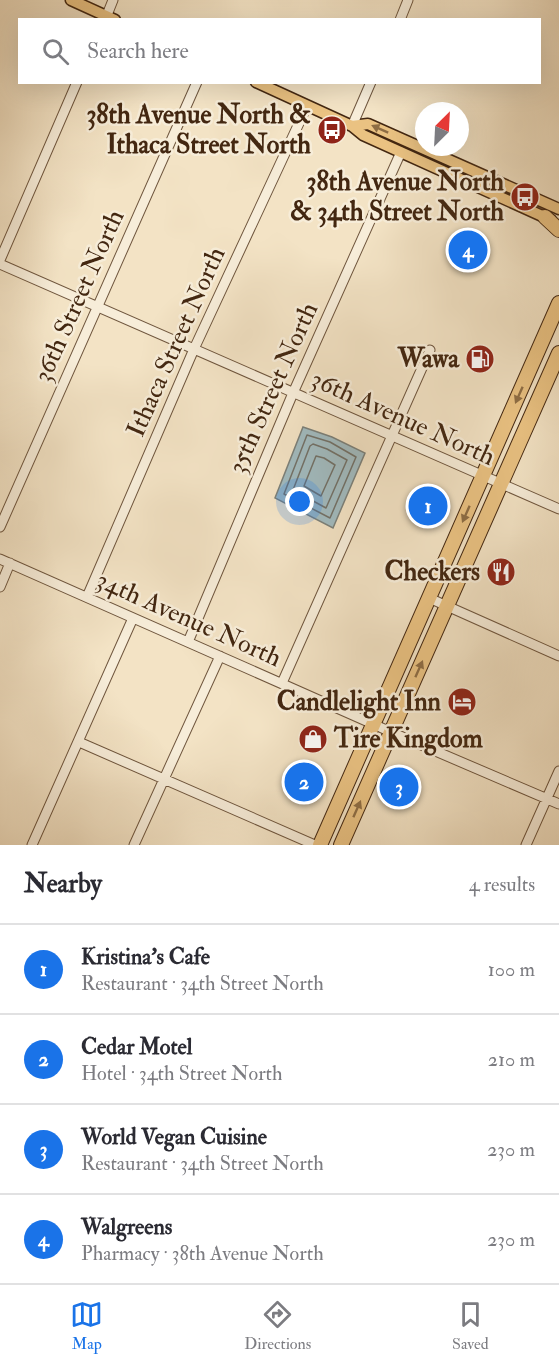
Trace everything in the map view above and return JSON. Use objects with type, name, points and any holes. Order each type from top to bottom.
[{"type":"highway","points":[[545,218],[559,230]]},
{"type":"highway","points":[[317,845],[373,724],[559,303]]},
{"type":"highway","points":[[533,411],[531,403],[541,373],[536,354]]},
{"type":"highway","points":[[341,845],[533,411],[558,360]]},
{"type":"main road","points":[[71,0],[109,18]]},
{"type":"main road","points":[[260,84],[352,126],[363,135],[559,224]]},
{"type":"main road","points":[[352,126],[368,124],[559,209]]},
{"type":"street","points":[[109,18],[113,0]]},
{"type":"street","points":[[401,18],[408,0]]},
{"type":"street","points":[[0,262],[76,84]]},
{"type":"street","name":"36th Street North","points":[[0,527],[196,84]]},
{"type":"street","points":[[352,126],[371,84]]},
{"type":"street","name":"Ithaca Street North","points":[[87,597],[194,349],[307,106]]},
{"type":"street","name":"35th Street North","points":[[188,642],[293,393],[401,152]]},
{"type":"street","name":"36th Avenue North","points":[[0,262],[559,509]]},
{"type":"street","points":[[282,683],[430,350]]},
{"type":"street","name":"34th Avenue North","points":[[0,559],[559,804]]},
{"type":"street","points":[[0,587],[10,563]]},
{"type":"street","points":[[429,598],[559,656]]},
{"type":"street","points":[[32,845],[133,618]]},
{"type":"street","points":[[134,845],[220,656]]},
{"type":"street","points":[[79,742],[317,845]]},
{"type":"street","points":[[526,845],[559,771]]},
{"type":"water","points":[[303,427],[332,437],[365,453],[333,528],[275,498]]},
{"type":"place","name":"38th Avenue North & Ithaca Street North","points":[[332,130]]},
{"type":"place","name":"38th Avenue North & 34th Street North","points":[[525,197]]},
{"type":"place","name":"Walgreens","points":[[468,250]]},
{"type":"place","name":"Wawa","points":[[480,359]]},
{"type":"place","name":"Kristina's Cafe","points":[[428,506]]},
{"type":"place","name":"Checkers","points":[[501,572]]},
{"type":"place","name":"Candlelight Inn","points":[[462,702]]},
{"type":"place","name":"Tire Kingdom","points":[[313,739]]},
{"type":"place","name":"Cedar Motel","points":[[304,782]]},
{"type":"place","name":"World Vegan Cuisine","points":[[399,787]]}]
